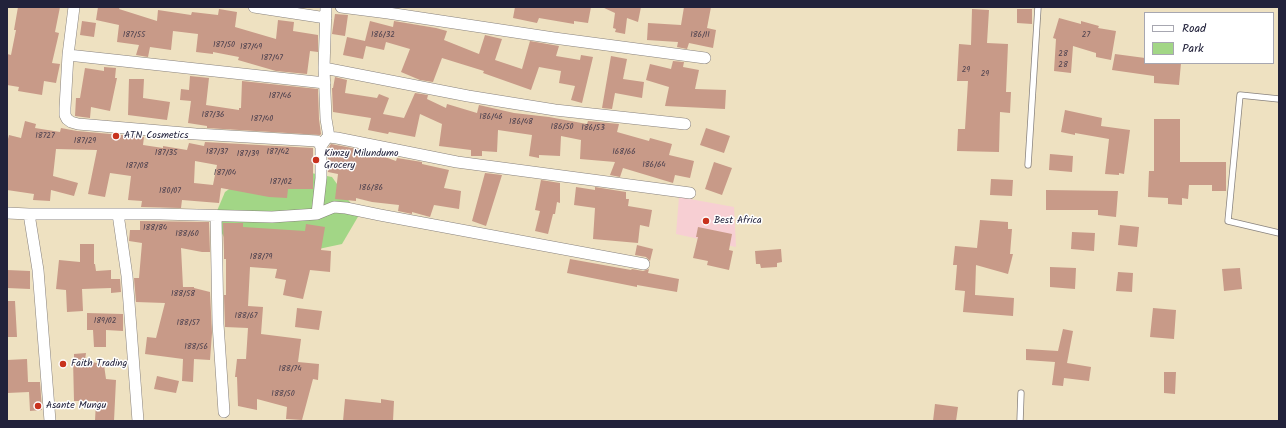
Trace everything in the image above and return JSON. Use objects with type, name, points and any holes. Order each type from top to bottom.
[{"type":"street","points":[[74,7],[68,55],[65,115],[67,119],[78,124],[309,142],[317,141],[321,146],[317,214]]},
{"type":"street","points":[[254,7],[326,12],[324,68],[326,119],[329,138]]},
{"type":"street","points":[[341,7],[705,58]]},
{"type":"street","points":[[68,55],[325,83]]},
{"type":"street","points":[[324,68],[468,96],[555,110],[685,124]]},
{"type":"street","points":[[321,146],[329,138]]},
{"type":"street","points":[[329,138],[347,140],[464,163],[690,193]]},
{"type":"street","points":[[7,213],[160,214],[272,217],[317,214],[334,207],[644,264]]},
{"type":"street","points":[[30,214],[38,270],[50,421]]},
{"type":"street","points":[[118,214],[127,276],[138,421]]},
{"type":"street","points":[[216,216],[218,324],[224,412]]},
{"type":"lane","points":[[1028,165],[1038,7]]},
{"type":"lane","points":[[1279,98],[1240,95],[1228,221],[1279,233]]},
{"type":"lane","points":[[1020,421],[1022,393]]},
{"type":"shaded area","name":"Best Africa","points":[[679,197],[734,207],[736,247],[676,234]]},
{"type":"green space","points":[[264,164],[332,177],[359,215],[342,244],[295,254],[225,239],[214,218],[225,192]]},
{"type":"building","points":[[18,7],[60,7],[55,32],[59,33],[52,63],[60,64],[56,83],[44,81],[42,95],[18,91],[19,87],[7,85],[7,54],[11,55],[16,30],[14,30]]},
{"type":"building","points":[[98,7],[120,7],[119,9],[157,21],[158,10],[191,15],[192,12],[218,15],[219,9],[237,12],[235,27],[276,39],[278,20],[294,22],[293,31],[318,35],[318,52],[310,51],[307,74],[276,71],[238,60],[239,57],[213,52],[213,54],[196,52],[198,34],[173,31],[171,50],[150,47],[148,57],[136,55],[139,45],[117,42],[119,25],[96,20]]},
{"type":"building","points":[[515,7],[591,7],[588,23],[574,21],[574,24],[539,18],[537,23],[513,18]]},
{"type":"building","points":[[602,7],[641,7],[638,22],[627,18],[625,34],[615,32],[616,29],[613,28],[615,13]]},
{"type":"building","points":[[684,7],[711,7],[707,28],[716,30],[713,48],[689,43],[687,49],[677,47],[678,42],[647,40],[648,23],[681,25]]},
{"type":"building","points":[[972,9],[989,10],[987,43],[1008,44],[1006,92],[1011,92],[1010,113],[1000,112],[999,152],[957,151],[958,129],[965,129],[968,81],[957,81],[959,44],[971,45]]},
{"type":"building","points":[[1017,9],[1032,9],[1032,24],[1017,23]]},
{"type":"building","points":[[335,14],[348,15],[345,36],[332,34]]},
{"type":"building","points":[[1059,18],[1081,24],[1081,21],[1099,26],[1098,28],[1116,31],[1111,60],[1096,57],[1096,53],[1073,46],[1071,73],[1054,71],[1056,39],[1053,38]]},
{"type":"building","points":[[82,21],[96,23],[94,37],[80,35]]},
{"type":"building","points":[[370,21],[393,27],[394,21],[447,31],[444,40],[479,54],[485,35],[502,39],[495,60],[522,69],[530,41],[559,46],[556,56],[580,60],[581,55],[593,57],[582,103],[571,100],[575,86],[559,83],[561,71],[539,67],[531,90],[483,73],[484,71],[442,58],[433,82],[420,80],[401,72],[410,49],[386,42],[384,50],[366,46],[363,59],[343,55],[347,37],[365,41]]},
{"type":"building","points":[[1115,54],[1144,58],[1144,64],[1181,64],[1179,85],[1154,83],[1154,76],[1112,70]]},
{"type":"building","points":[[611,56],[627,59],[623,79],[644,82],[642,98],[615,93],[612,109],[602,108]]},
{"type":"building","points":[[673,61],[684,62],[683,67],[699,70],[695,89],[726,90],[725,109],[665,106],[669,87],[646,80],[650,64],[671,69]]},
{"type":"building","points":[[104,67],[116,68],[115,78],[117,78],[110,111],[91,107],[90,118],[75,116],[76,98],[80,98],[85,68],[104,71]]},
{"type":"building","points":[[190,76],[209,78],[206,105],[239,110],[239,108],[241,108],[242,81],[318,89],[321,134],[207,128],[207,126],[188,123],[191,101],[180,100],[181,89],[189,90]]},
{"type":"building","points":[[335,77],[347,80],[345,93],[377,98],[379,94],[389,98],[383,114],[404,118],[415,93],[428,95],[427,99],[446,108],[447,104],[477,113],[479,105],[514,113],[549,117],[587,124],[588,121],[619,124],[617,132],[649,141],[650,138],[672,144],[669,155],[694,161],[690,178],[675,175],[673,183],[623,168],[620,177],[610,175],[615,162],[580,159],[581,140],[561,136],[560,156],[539,155],[539,158],[529,156],[532,135],[498,130],[497,152],[482,151],[482,156],[471,156],[471,150],[439,146],[442,124],[420,114],[415,137],[368,130],[371,118],[333,112],[332,88]]},
{"type":"building","points":[[129,79],[144,79],[143,98],[170,102],[167,120],[128,115]]},
{"type":"building","points":[[1065,110],[1102,118],[1101,126],[1130,130],[1124,174],[1105,174],[1109,139],[1061,132]]},
{"type":"building","points":[[1154,119],[1180,119],[1180,162],[1226,162],[1226,191],[1212,191],[1212,185],[1189,185],[1188,199],[1182,198],[1182,205],[1168,204],[1168,198],[1148,197],[1149,171],[1154,171]]},
{"type":"building","points":[[25,121],[36,124],[35,128],[60,132],[61,128],[77,131],[144,137],[143,145],[163,148],[163,146],[187,150],[189,143],[204,146],[205,142],[313,148],[313,189],[288,189],[287,198],[269,197],[221,188],[219,203],[182,200],[181,208],[141,207],[142,201],[128,200],[131,176],[110,173],[105,197],[88,194],[97,150],[56,149],[53,176],[78,183],[74,196],[51,190],[50,201],[33,200],[34,194],[7,190],[7,143],[9,135],[21,138]],"holes":[[[195,161],[217,165],[213,185],[194,183]]]},
{"type":"building","points":[[706,128],[730,136],[724,153],[700,145]]},
{"type":"building","points":[[331,144],[368,151],[396,161],[397,158],[422,162],[422,164],[449,170],[444,188],[461,191],[459,209],[434,205],[430,217],[412,212],[412,214],[398,211],[399,205],[372,202],[356,198],[356,201],[335,199],[338,174],[328,172],[328,148]]},
{"type":"building","points":[[1050,154],[1073,156],[1072,172],[1049,170]]},
{"type":"building","points":[[714,162],[732,168],[722,195],[705,189]]},
{"type":"building","points":[[485,173],[502,175],[486,226],[472,221]]},
{"type":"building","points":[[991,179],[1013,180],[1012,196],[990,195]]},
{"type":"building","points":[[541,180],[560,183],[560,203],[557,202],[555,214],[553,214],[548,234],[535,231],[540,211],[535,210]]},
{"type":"building","points":[[576,187],[595,190],[595,187],[626,192],[626,199],[629,199],[628,206],[652,210],[649,227],[640,225],[638,243],[593,239],[595,208],[574,205]]},
{"type":"building","points":[[1046,190],[1118,191],[1116,217],[1098,215],[1098,210],[1046,210]]},
{"type":"building","points":[[980,220],[1008,222],[1008,229],[1012,229],[1010,254],[1013,254],[1008,274],[976,265],[975,295],[1014,298],[1013,316],[963,312],[965,291],[955,290],[957,265],[953,265],[955,246],[977,248]]},
{"type":"building","points":[[140,221],[209,222],[210,252],[181,248],[183,287],[194,287],[210,292],[212,333],[210,360],[194,359],[193,382],[182,381],[183,359],[145,354],[147,337],[156,338],[165,303],[136,302],[134,278],[139,278],[142,243],[129,241],[130,230],[140,230]]},
{"type":"building","points":[[223,223],[243,223],[243,227],[305,231],[306,224],[325,227],[321,250],[331,251],[330,272],[310,270],[303,299],[283,295],[286,280],[275,278],[277,269],[250,267],[248,306],[263,307],[261,334],[301,339],[298,362],[319,364],[318,380],[313,379],[302,420],[286,419],[287,407],[257,399],[257,410],[238,406],[237,377],[235,377],[237,359],[246,359],[248,328],[225,327],[224,295],[226,295],[226,259],[224,259]]},
{"type":"building","points":[[1120,225],[1139,227],[1137,247],[1118,245]]},
{"type":"building","points":[[698,227],[732,234],[729,250],[733,251],[729,270],[707,265],[708,261],[693,258],[698,237],[696,237]]},
{"type":"building","points":[[1072,232],[1095,233],[1094,251],[1071,249]]},
{"type":"building","points":[[80,244],[94,244],[94,264],[96,271],[111,270],[111,279],[120,279],[121,292],[111,293],[111,288],[82,289],[83,311],[67,312],[66,290],[56,289],[59,260],[80,262]]},
{"type":"building","points":[[637,245],[653,249],[650,261],[646,257],[635,255]]},
{"type":"building","points":[[781,249],[782,262],[777,263],[777,267],[761,268],[760,264],[756,264],[755,251]]},
{"type":"building","points":[[570,259],[631,270],[643,271],[649,269],[648,273],[679,279],[677,292],[637,285],[637,287],[567,273]]},
{"type":"building","points":[[1050,267],[1076,268],[1075,289],[1050,287]]},
{"type":"building","points":[[1240,268],[1242,289],[1224,291],[1222,269]]},
{"type":"building","points":[[7,270],[30,271],[30,289],[7,288]]},
{"type":"building","points":[[1118,272],[1133,273],[1132,292],[1116,291]]},
{"type":"building","points":[[7,301],[15,301],[17,337],[7,337]]},
{"type":"building","points":[[297,308],[322,311],[319,330],[295,327]]},
{"type":"building","points":[[1153,308],[1176,310],[1174,339],[1150,337]]},
{"type":"building","points":[[87,313],[123,314],[123,331],[106,330],[106,347],[94,347],[93,330],[87,330]]},
{"type":"building","points":[[1063,329],[1073,331],[1067,363],[1091,367],[1089,381],[1064,378],[1063,386],[1052,385],[1055,362],[1026,360],[1026,349],[1058,351]]},
{"type":"building","points":[[86,353],[85,360],[104,365],[106,379],[116,380],[114,421],[95,421],[96,401],[74,401],[74,354]]},
{"type":"building","points":[[27,359],[28,382],[40,382],[42,410],[30,411],[29,392],[7,393],[7,360]]},
{"type":"building","points":[[1164,372],[1176,372],[1175,394],[1164,393]]},
{"type":"building","points":[[157,376],[179,381],[176,393],[154,389]]},
{"type":"building","points":[[345,399],[381,403],[381,399],[394,401],[393,421],[343,421]]},
{"type":"building","points":[[935,404],[958,407],[956,421],[933,421]]},
{"type":"place","name":"ATN Cosmetics","points":[[116,136]]},
{"type":"place","name":"Kimzy Milundumo Grocery","points":[[316,160]]},
{"type":"place","name":"Best Africa","points":[[706,221]]},
{"type":"place","name":"Faith Trading","points":[[63,364]]},
{"type":"place","name":"Asante Mungu","points":[[38,406]]}]
